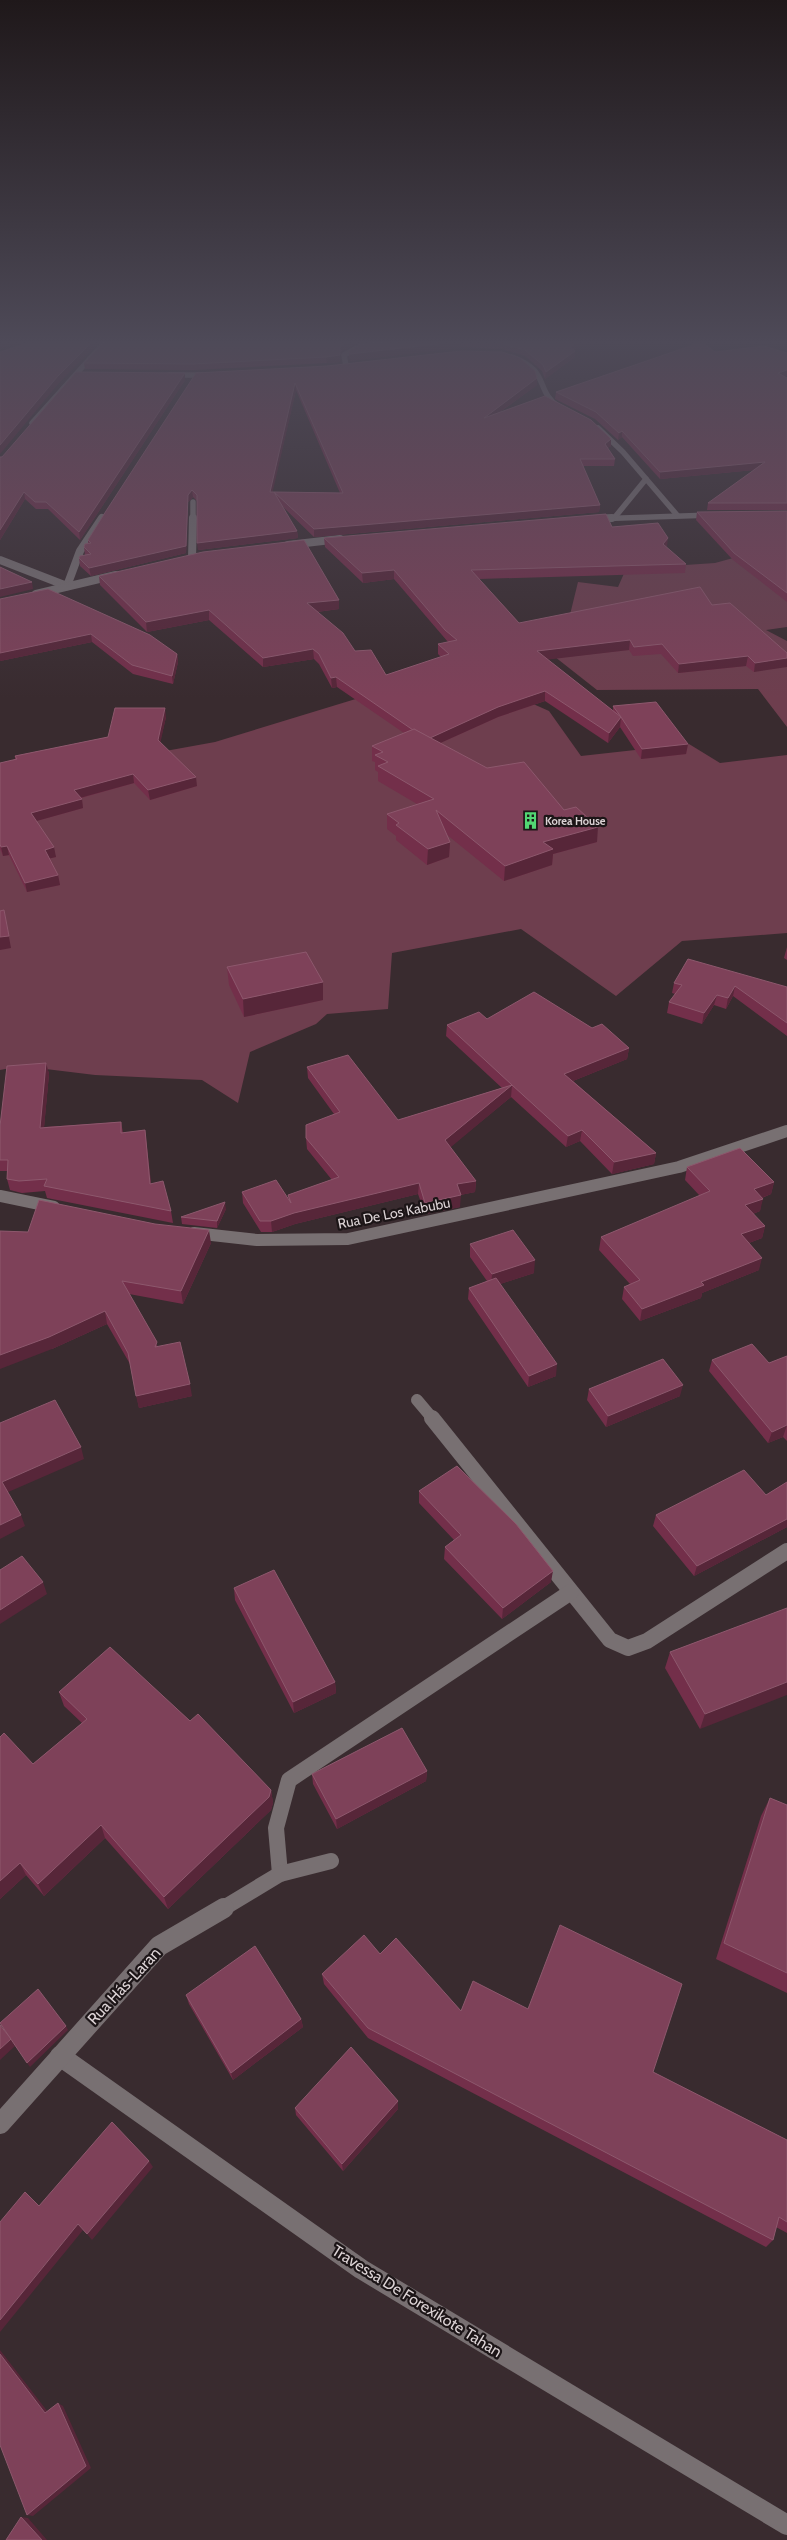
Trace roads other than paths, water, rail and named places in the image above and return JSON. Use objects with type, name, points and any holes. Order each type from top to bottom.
[{"type":"street","points":[[631,462],[677,515]]},
{"type":"street","points":[[615,517],[646,479]]},
{"type":"street","points":[[183,560],[195,558],[193,502]]},
{"type":"street","points":[[68,586],[80,551],[106,511]]},
{"type":"street","points":[[587,519],[725,515]]},
{"type":"street","points":[[282,546],[350,538]]},
{"type":"street","points":[[0,560],[68,586]]},
{"type":"street","points":[[29,595],[125,573]]},
{"type":"street","name":"Rua De Los Kabubu","points":[[179,1232],[258,1240],[348,1240],[679,1167],[787,1131]]},
{"type":"street","points":[[0,1196],[66,1210]]},
{"type":"street","points":[[417,1400],[610,1640],[628,1648],[647,1642],[787,1551]]},
{"type":"street","points":[[280,1874],[276,1828],[290,1780],[571,1592]]},
{"type":"street","name":"Rua Hás-Laran","points":[[0,2124],[159,1946],[280,1874],[331,1861]]},
{"type":"street","name":"Travessa De Forexikote Tahan","points":[[60,2056],[361,2269],[787,2525]]},
{"type":"place","name":"Korea House","points":[[531,821]]}]
